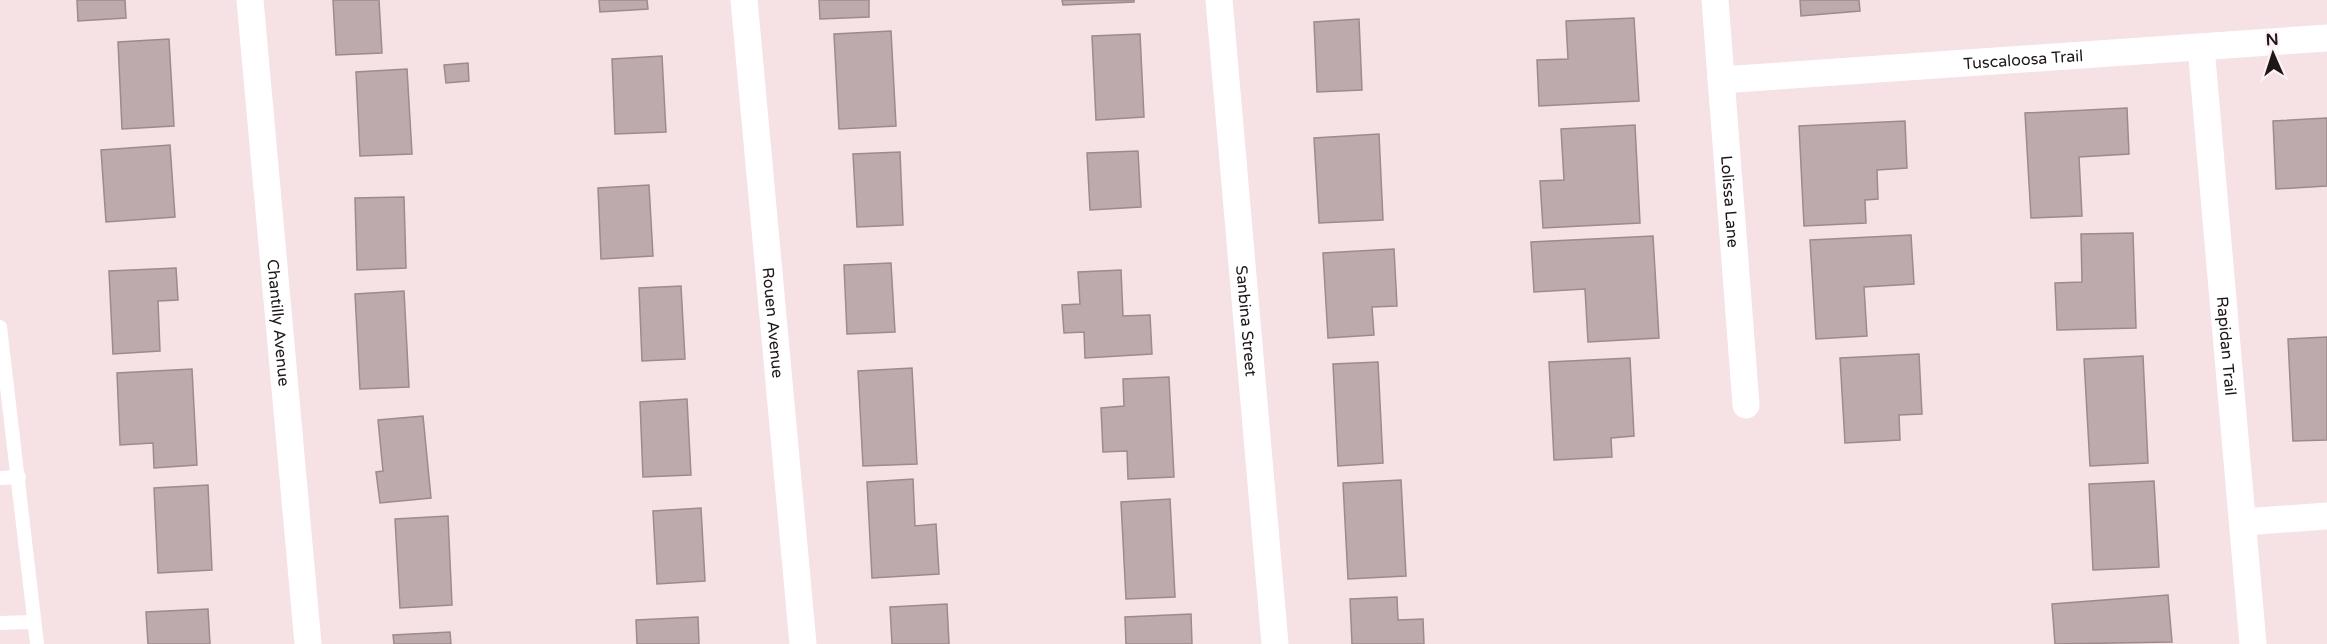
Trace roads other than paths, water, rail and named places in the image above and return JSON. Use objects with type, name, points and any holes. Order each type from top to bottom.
[{"type":"street","name":"Chantilly Avenue","points":[[250,0],[308,644]]},
{"type":"street","name":"Rouen Avenue","points":[[744,0],[803,644]]},
{"type":"street","name":"Sanbina Street","points":[[1219,0],[1275,644]]},
{"type":"street","name":"Lolissa Lane","points":[[1715,0],[1746,405]]},
{"type":"street","name":"Tuscaloosa Trail","points":[[1721,80],[2327,38]]},
{"type":"street","name":"Rapidan Trail","points":[[2201,47],[2253,644]]},
{"type":"street","points":[[2242,522],[2327,516]]},
{"type":"lane","points":[[0,334],[5,407],[19,477],[37,644]]},
{"type":"lane","points":[[0,478],[19,477]]},
{"type":"lane","points":[[0,623],[33,621]]}]
